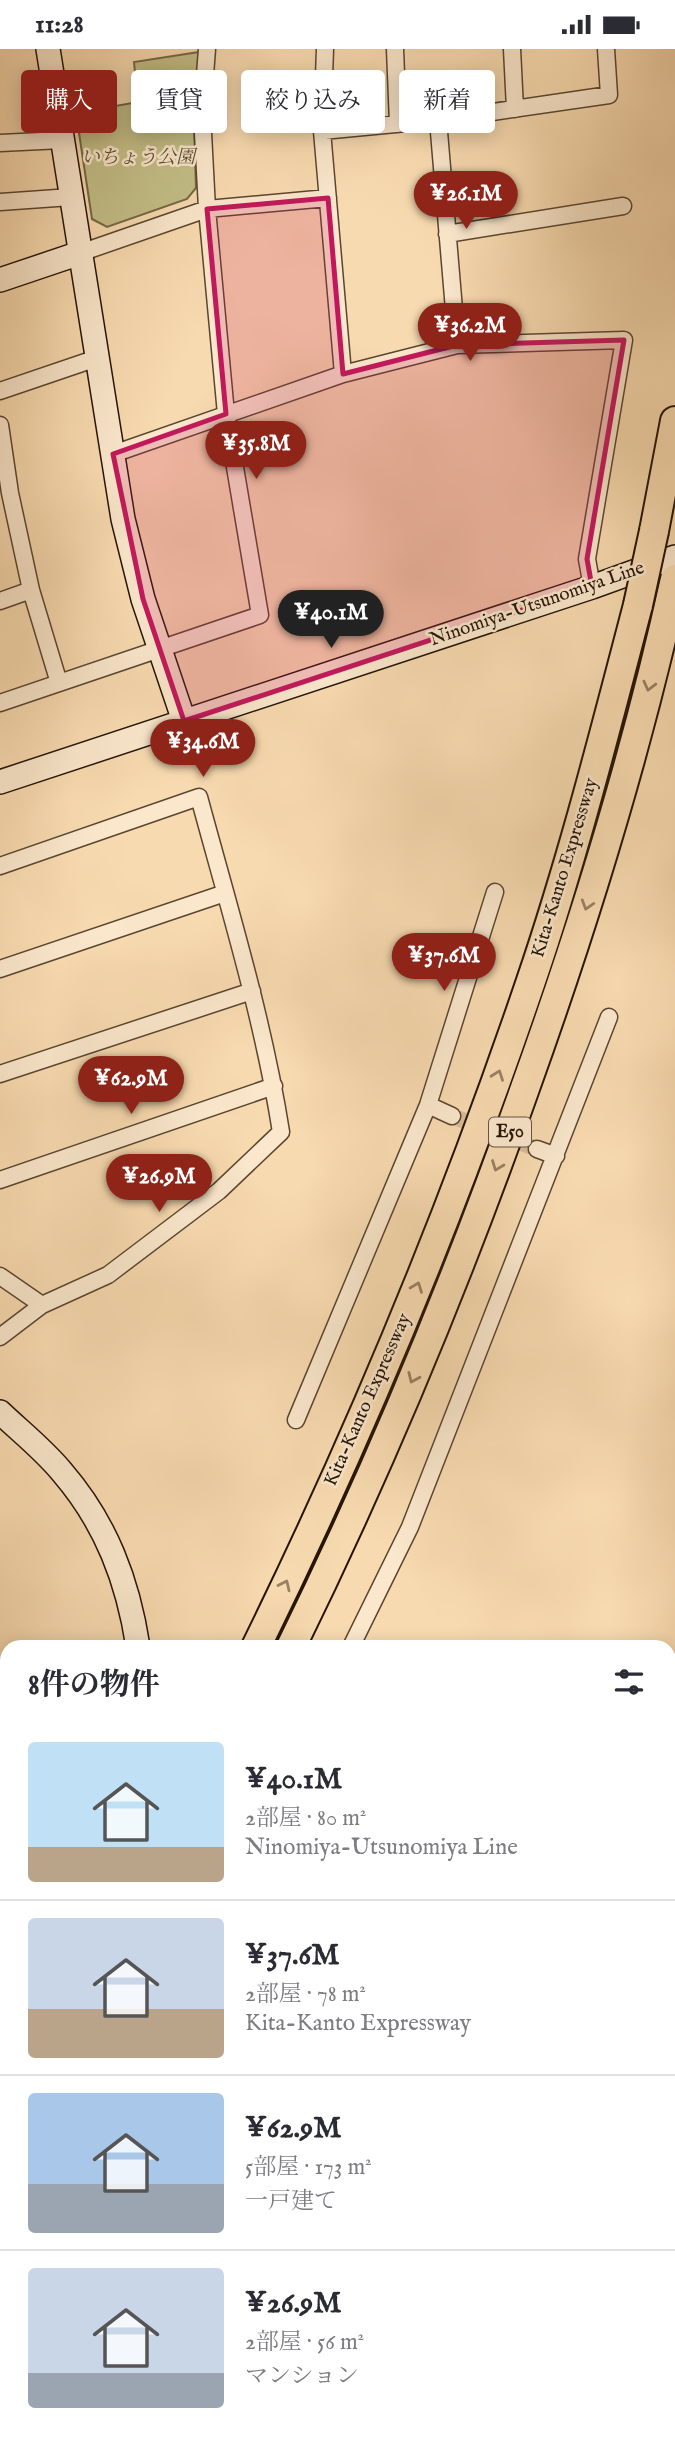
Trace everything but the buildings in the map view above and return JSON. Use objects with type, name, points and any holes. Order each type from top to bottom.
[{"type":"highway","name":"Kita-Kanto Expressway","points":[[259,1640],[407,1313],[469,1154],[540,954],[587,797],[638,605],[675,421]]},
{"type":"highway","name":"Kita-Kanto Expressway","points":[[294,1640],[436,1325],[501,1156],[560,991],[620,800],[673,587]]},
{"type":"street","points":[[48,49],[130,546],[143,600],[184,720]]},
{"type":"street","points":[[0,703],[260,615],[226,414],[207,209],[202,114],[207,49]]},
{"type":"street","points":[[324,70],[325,49]]},
{"type":"street","points":[[385,125],[398,124],[396,49]]},
{"type":"street","points":[[512,49],[515,109]]},
{"type":"street","points":[[495,112],[609,95],[606,49]]},
{"type":"street","points":[[322,133],[343,374]]},
{"type":"street","points":[[439,133],[457,345]]},
{"type":"street","points":[[0,143],[62,140]]},
{"type":"street","points":[[0,202],[71,198]]},
{"type":"street","points":[[0,280],[207,209],[328,198]]},
{"type":"street","points":[[447,234],[623,206]]},
{"type":"street","points":[[113,454],[343,374],[457,345],[624,340],[587,559],[592,587]]},
{"type":"street","points":[[0,391],[97,358]]},
{"type":"street","points":[[0,425],[5,495],[59,683]]},
{"type":"street","name":"Ninomiya-Utsunomiya Line","points":[[0,782],[675,558]]},
{"type":"street","points":[[0,601],[31,590]]},
{"type":"street","points":[[0,866],[199,797],[252,991],[274,1086],[281,1132],[219,1191],[108,1275],[42,1305],[0,1337]]},
{"type":"street","points":[[296,1420],[428,1105],[495,892]]},
{"type":"street","points":[[0,969],[225,893]]},
{"type":"street","points":[[0,1074],[252,991]]},
{"type":"street","points":[[354,1640],[410,1527],[609,1017]]},
{"type":"street","points":[[0,1180],[274,1086]]},
{"type":"street","points":[[428,1105],[452,1116]]},
{"type":"street","points":[[537,1149],[556,1156]]},
{"type":"street","points":[[0,1276],[42,1305]]},
{"type":"street","points":[[0,1412],[61,1470],[100,1523],[128,1595],[137,1640]]},
{"type":"highlighted area","points":[[328,198],[343,374],[457,345],[624,340],[587,559],[592,587],[184,721],[143,599],[113,454],[226,414],[207,209]]},
{"type":"green space","name":"いちょう公園","points":[[199,52],[198,70],[135,70],[134,62]]},
{"type":"green space","name":"いちょう公園","points":[[131,103],[131,133],[194,133],[196,188],[187,199],[107,227],[92,219],[79,133],[117,133],[117,106]]},
{"type":"tunnel","points":[[452,1116],[537,1149]]}]
